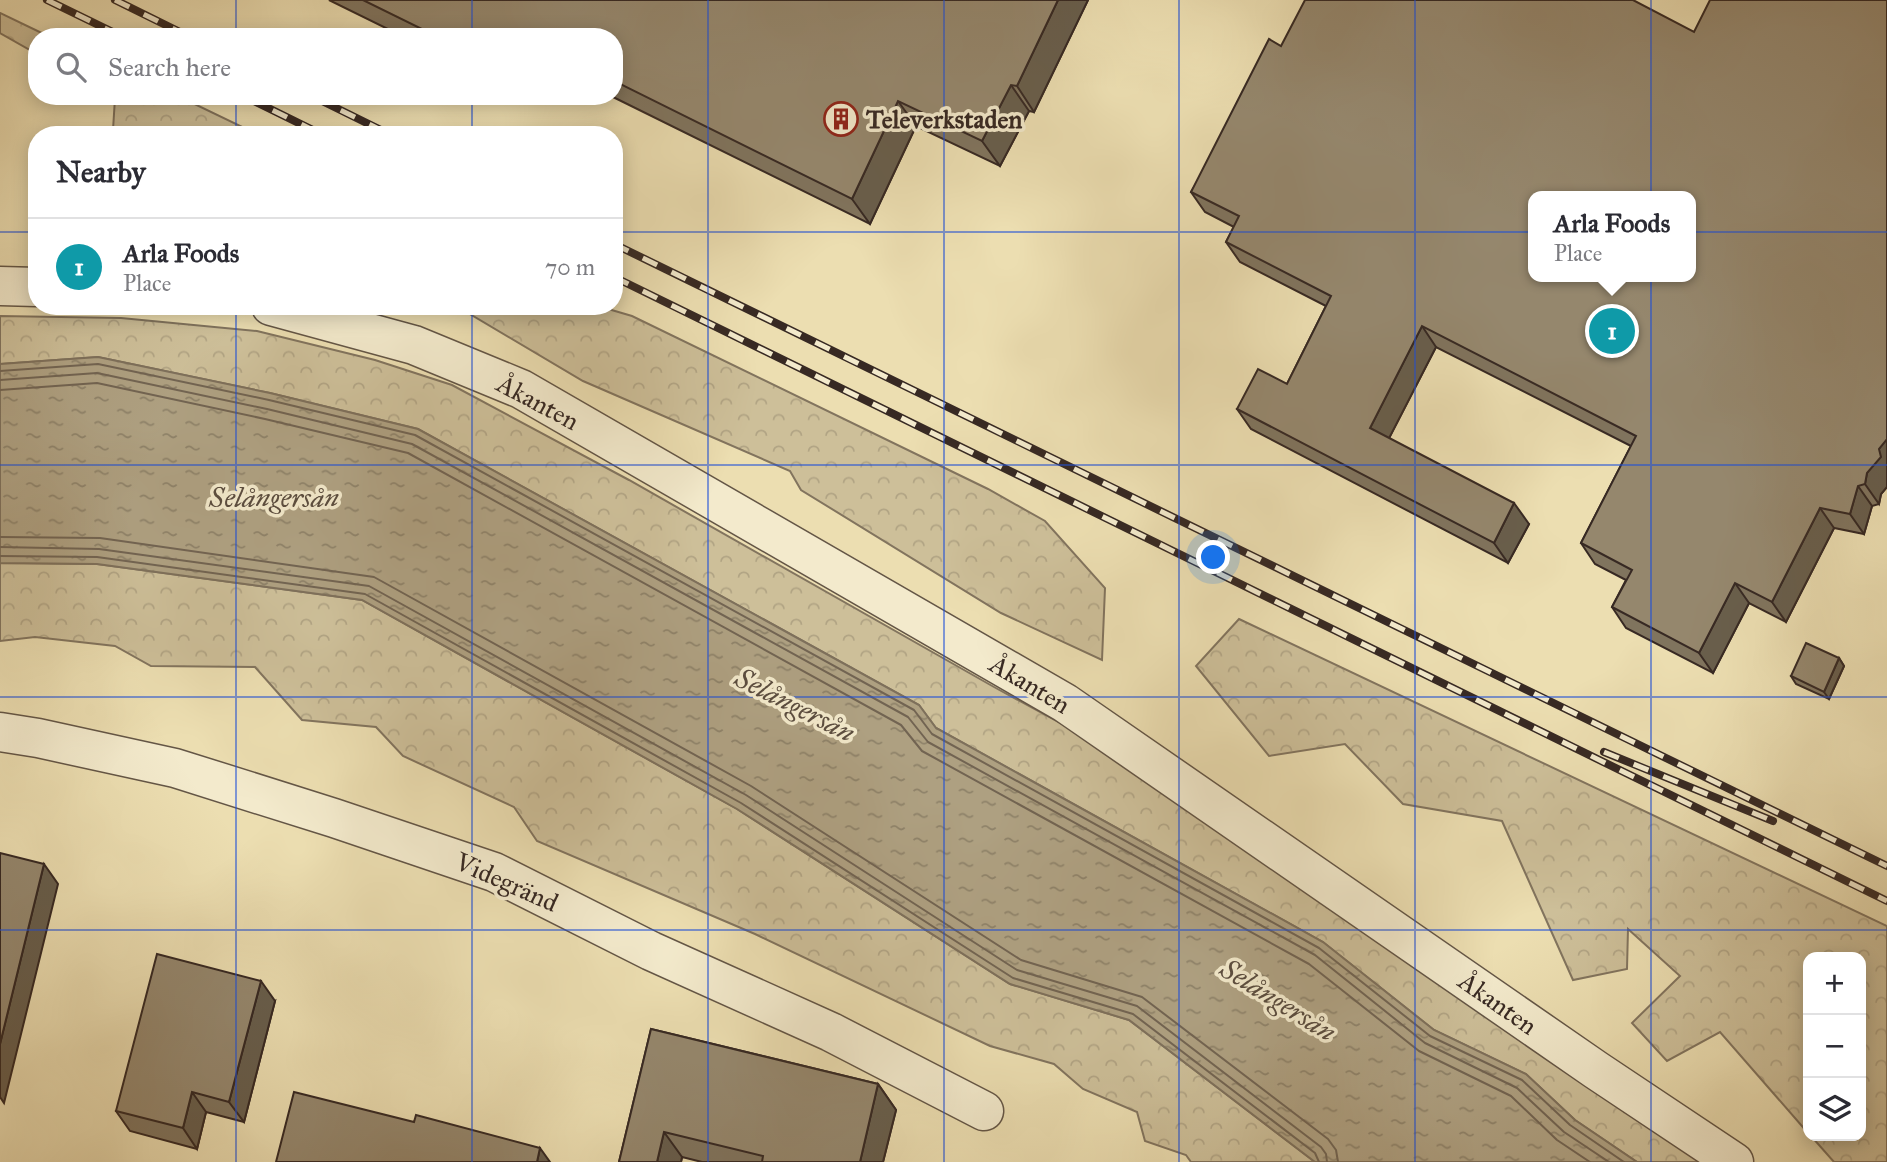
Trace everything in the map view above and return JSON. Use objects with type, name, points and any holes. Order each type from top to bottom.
[{"type":"street","points":[[0,286],[28,287]]},
{"type":"street","name":"Åkanten","points":[[304,315],[414,345],[521,389],[1065,703],[1596,1070],[1734,1162]]},
{"type":"street","name":"Videgränd","points":[[0,732],[175,768],[494,872],[651,951],[831,1032],[984,1111]]},
{"type":"green space","points":[[0,13],[31,28],[28,28],[28,49],[0,33]]},
{"type":"green space","points":[[115,105],[197,105],[240,126],[113,126]]},
{"type":"green space","points":[[623,313],[632,316],[988,489],[1045,521],[1105,588],[1102,660],[1001,613],[801,490],[790,471],[583,381],[471,315]]},
{"type":"green space","points":[[0,316],[121,318],[257,331],[375,360],[452,385],[629,480],[1112,751],[1707,1162],[1637,1162],[1575,1120],[1526,1074],[1434,1030],[1323,942],[936,728],[919,705],[418,429],[270,393],[98,357],[0,364]]},
{"type":"green space","points":[[0,563],[97,564],[362,600],[737,809],[1010,984],[1129,1020],[1315,1162],[1191,1162],[1186,1155],[1145,1141],[1137,1112],[1083,1089],[1054,1064],[990,1046],[755,934],[537,841],[514,807],[403,756],[376,727],[302,720],[255,667],[151,666],[115,646],[35,637],[0,641]]},
{"type":"green space","points":[[1239,619],[1887,926],[1887,1162],[1834,1162],[1815,1141],[1866,1141],[1866,952],[1803,952],[1803,1127],[1720,1032],[1667,1061],[1632,1023],[1680,976],[1628,929],[1627,969],[1573,980],[1502,821],[1403,804],[1345,744],[1269,756],[1196,666]]},
{"type":"water","name":"Selångersån","points":[[98,357],[270,393],[418,429],[919,705],[936,728],[1323,942],[1434,1030],[1526,1074],[1575,1120],[1637,1162],[1315,1162],[1129,1020],[1010,984],[737,809],[362,600],[97,564],[0,563],[0,364]]},
{"type":"building","name":"Televerkstaden","points":[[363,0],[1058,0],[1017,86],[1011,85],[982,141],[898,101],[852,199],[623,85],[623,28],[420,28]]},
{"type":"building","points":[[1305,0],[1633,0],[1694,32],[1710,0],[1887,0],[1887,439],[1879,449],[1881,457],[1867,473],[1865,484],[1858,486],[1850,514],[1820,508],[1772,602],[1735,583],[1699,653],[1612,607],[1632,570],[1581,543],[1636,436],[1422,326],[1370,428],[1514,503],[1494,543],[1237,409],[1258,369],[1287,384],[1331,296],[1226,242],[1239,216],[1191,192],[1269,39],[1281,46]]},
{"type":"building","points":[[1806,643],[1839,658],[1824,692],[1791,676]]},
{"type":"building","points":[[0,853],[44,864],[0,1044]]},
{"type":"building","points":[[157,954],[261,981],[229,1102],[192,1092],[183,1128],[116,1111]]},
{"type":"building","points":[[651,1029],[878,1084],[860,1162],[762,1162],[763,1156],[664,1132],[657,1162],[619,1162]]},
{"type":"building","points":[[294,1092],[414,1122],[416,1115],[540,1148],[537,1162],[276,1162]]},
{"type":"railway","points":[[47,0],[105,28]]},
{"type":"railway","points":[[115,0],[172,28]]},
{"type":"railway","points":[[262,105],[305,126]]},
{"type":"railway","points":[[330,105],[373,126]]},
{"type":"railway","points":[[623,248],[1887,866]]},
{"type":"railway","points":[[623,281],[1887,901]]},
{"type":"railway","points":[[1604,752],[1773,821]]},
{"type":"place","name":"Televerkstaden","points":[[841,119]]},
{"type":"place","name":"Arla Foods","points":[[1612,331]]}]
